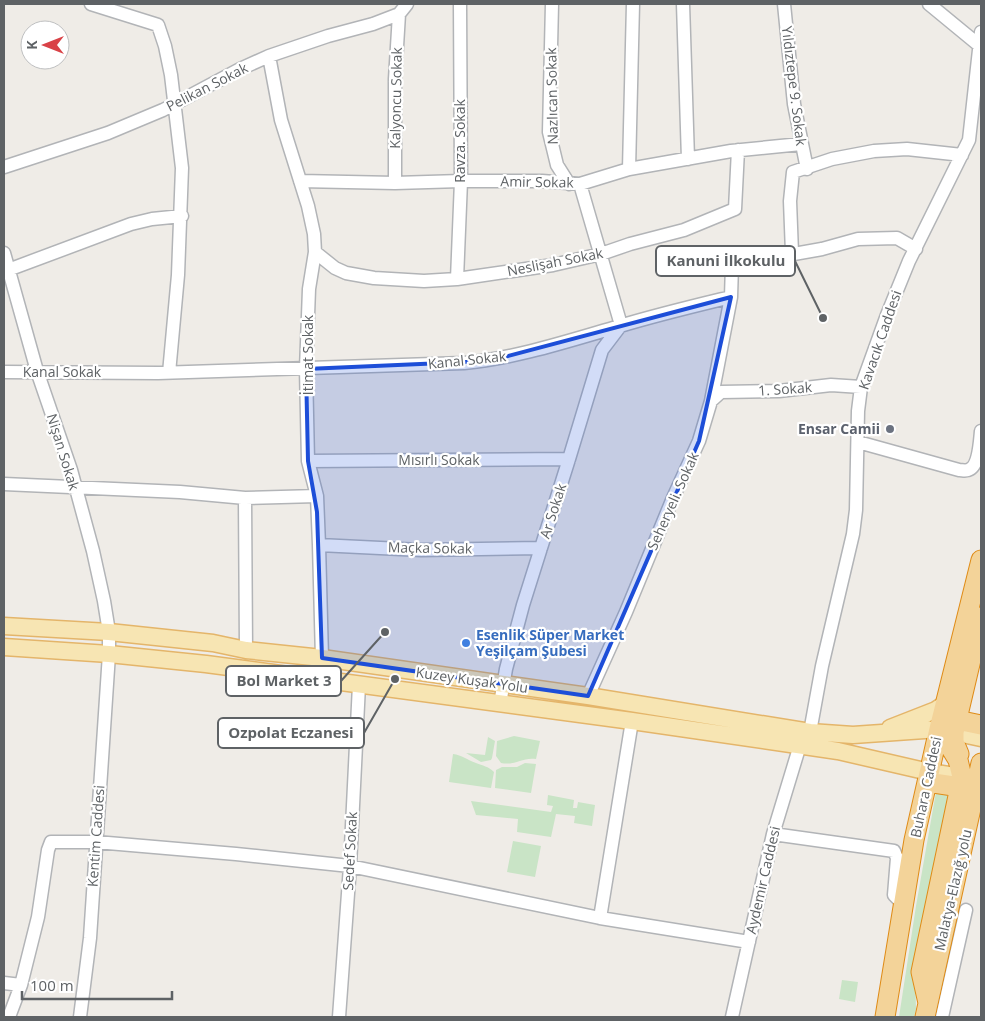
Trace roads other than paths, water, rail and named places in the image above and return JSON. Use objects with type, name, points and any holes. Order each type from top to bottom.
[{"type":"highway","name":"Buhara Caddesi","points":[[885,1017],[914,840],[928,777],[950,727],[946,704],[981,560]]},
{"type":"highway","points":[[972,777],[958,760],[950,727],[981,617]]},
{"type":"highway","points":[[950,727],[981,725]]},
{"type":"highway","points":[[928,777],[972,777]]},
{"type":"highway","name":"Malatya-Elazığ yolu","points":[[926,1010],[972,777]]},
{"type":"main road","name":"Kuzey Kuşak Yolu","points":[[4,626],[109,632],[213,643],[246,650],[322,658],[588,696],[805,739],[838,751],[928,777]]},
{"type":"main road","name":"Kuzey Kuşak Yolu","points":[[4,647],[109,654],[206,664],[632,721],[805,739],[950,727],[981,738]]},
{"type":"main road","points":[[872,734],[946,704]]},
{"type":"street","points":[[91,4],[158,25],[165,46],[171,76],[182,168],[182,216],[169,373]]},
{"type":"street","name":"Ravza. Sokak","points":[[457,278],[461,181],[460,4]]},
{"type":"street","name":"Nazlıcan Sokak","points":[[552,4],[549,132],[557,166],[575,184],[601,254],[621,325]]},
{"type":"street","points":[[629,169],[633,4]]},
{"type":"street","points":[[683,4],[688,159]]},
{"type":"street","name":"Yıldıztepe 9. Sokak","points":[[784,4],[794,104],[800,144],[807,169]]},
{"type":"street","points":[[929,4],[980,46]]},
{"type":"street","name":"Pelikan Sokak","points":[[4,167],[108,133],[174,104],[269,56],[328,36],[372,24],[403,9]]},
{"type":"street","name":"Kalyoncu Sokak","points":[[395,183],[395,79],[403,9]]},
{"type":"street","name":"Kavacık Caddesi","points":[[805,739],[853,534],[856,510],[858,411],[861,387],[909,261],[969,140],[981,32]]},
{"type":"street","name":"İtimat Sokak","points":[[269,56],[281,120],[308,206],[314,234],[315,252],[309,289],[306,369],[308,461],[317,496],[320,545],[322,658]]},
{"type":"street","name":"Amir Sokak","points":[[300,181],[395,183],[542,181],[575,184],[629,169],[738,150],[800,144]]},
{"type":"street","points":[[792,253],[790,201],[793,172],[807,169],[832,159],[874,151],[906,149],[962,155]]},
{"type":"street","name":"Neslişah Sokak","points":[[315,252],[335,268],[346,273],[374,278],[424,281],[553,265],[601,254],[630,244],[684,230],[735,209],[738,150]]},
{"type":"street","points":[[6,270],[131,224],[152,218],[182,216]]},
{"type":"street","points":[[731,297],[732,265],[822,248],[858,239],[896,238],[916,249]]},
{"type":"street","name":"Nişan Sokak","points":[[4,253],[6,270],[37,371],[71,470],[74,488],[93,550],[109,632],[109,654]]},
{"type":"street","name":"Kanal Sokak","points":[[4,372],[169,373],[489,361],[524,354],[621,325],[731,297]]},
{"type":"street","name":"Seheryeli. Sokak","points":[[588,696],[699,441],[711,400],[731,297]]},
{"type":"street","name":"Ar Sokak","points":[[500,704],[520,613],[602,350],[621,325]]},
{"type":"street","name":"1. Sokak","points":[[711,400],[721,392],[778,391],[831,385],[861,387]]},
{"type":"street","points":[[858,442],[959,470],[969,470],[974,466],[977,459],[981,431]]},
{"type":"street","name":"Mısırlı Sokak","points":[[308,461],[569,459]]},
{"type":"street","points":[[4,484],[180,492],[245,498],[317,496]]},
{"type":"street","points":[[245,498],[246,650]]},
{"type":"street","name":"Maçka Sokak","points":[[320,545],[422,550],[541,548]]},
{"type":"street","name":"Kentim Caddesi","points":[[80,1017],[90,938],[109,654]]},
{"type":"street","name":"Sedef Sokak","points":[[339,1017],[350,866],[359,685]]},
{"type":"street","points":[[600,918],[632,721]]},
{"type":"street","name":"Aydemir Caddesi","points":[[732,1017],[773,834],[805,739]]},
{"type":"street","points":[[773,834],[894,851],[897,858],[894,895],[904,905]]},
{"type":"street","points":[[9,1017],[21,985],[38,917],[48,850],[51,842],[96,842],[350,866],[600,918],[749,942]]},
{"type":"street","points":[[942,1017],[966,910]]},
{"type":"street","points":[[4,982],[21,985]]},
{"type":"place","name":"Kanuni İlkokulu","points":[[823,318]]},
{"type":"place","name":"Ensar Camii","points":[[890,429]]},
{"type":"place","name":"Bol Market 3","points":[[385,632]]},
{"type":"place","name":"Esenlik Süper Market Yeşilçam Şubesi","points":[[466,643]]},
{"type":"place","name":"Ozpolat Eczanesi","points":[[395,679]]}]
